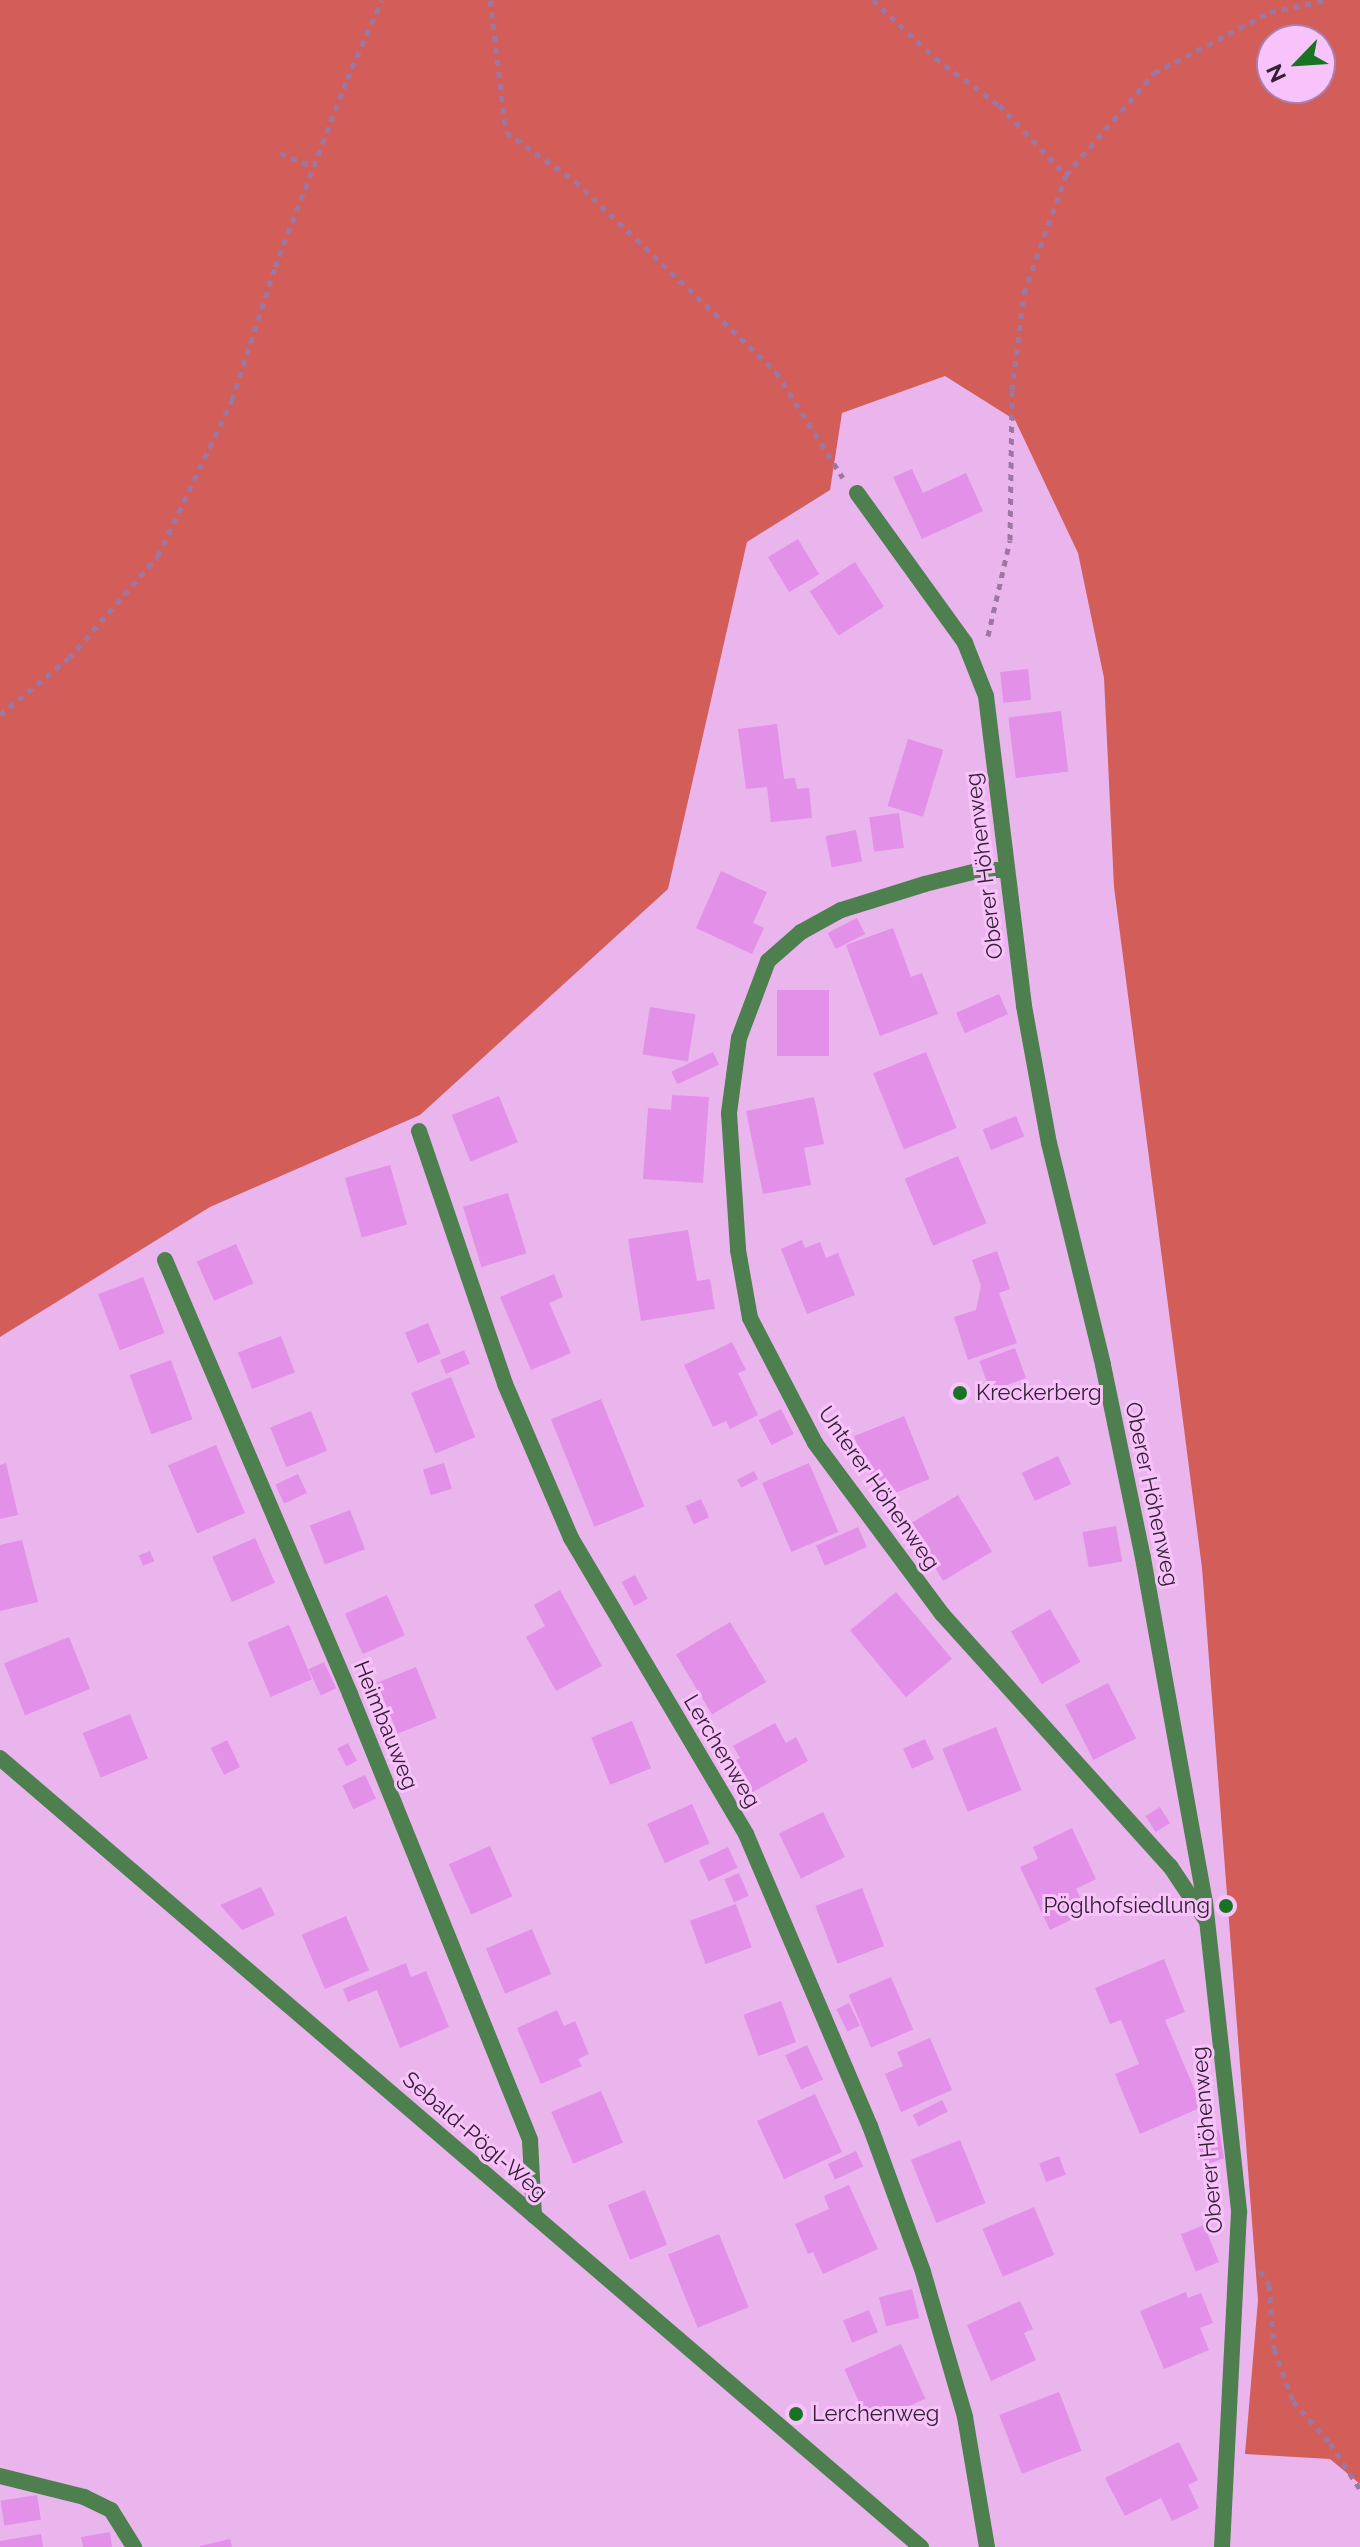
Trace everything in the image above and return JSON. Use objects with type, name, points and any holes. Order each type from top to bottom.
[{"type":"street","name":"Oberer Höhenweg","points":[[857,493],[965,643],[986,696],[1005,870],[1049,1143],[1103,1365],[1143,1558],[1209,1925],[1239,2212],[1222,2547]]},
{"type":"street","name":"Unterer Höhenweg","points":[[1005,870],[981,870],[841,910],[801,932],[768,961],[739,1038],[729,1113],[738,1250],[750,1318],[815,1443],[942,1614],[1170,1866],[1209,1925]]},
{"type":"street","name":"Lerchenweg","points":[[419,1131],[505,1384],[571,1538],[746,1834],[870,2126],[923,2272],[965,2417],[987,2547]]},
{"type":"street","name":"Heimbauweg","points":[[165,1260],[350,1694],[530,2140],[534,2216]]},
{"type":"street","name":"Sebald-Pögl-Weg","points":[[0,1758],[921,2547]]},
{"type":"street","points":[[0,2476],[84,2497],[111,2510],[134,2547]]},
{"type":"path","points":[[0,715],[69,658],[158,556],[232,400],[275,267],[382,0]]},
{"type":"path","points":[[490,0],[506,132],[575,181],[776,372],[832,465],[857,493]]},
{"type":"path","points":[[873,0],[935,58],[999,105],[1066,175]]},
{"type":"path","points":[[986,645],[1010,540],[1012,390],[1024,293],[1066,175],[1154,73],[1270,12],[1326,0]]},
{"type":"path","points":[[280,153],[313,166]]},
{"type":"path","points":[[1238,2234],[1269,2285],[1274,2349],[1293,2401],[1330,2443],[1360,2489]]},
{"type":"shaded area","points":[[0,0],[1360,0],[1360,2484],[1330,2459],[1245,2454],[1258,2300],[1202,1568],[1114,887],[1104,678],[1078,553],[1015,420],[945,376],[842,413],[830,490],[747,542],[668,889],[420,1115],[210,1207],[0,1337]]},
{"type":"building","points":[[912,469],[923,493],[966,473],[983,511],[922,539],[893,477]]},
{"type":"building","points":[[798,539],[819,574],[789,592],[768,557]]},
{"type":"building","points":[[855,562],[884,606],[839,636],[810,591]]},
{"type":"building","points":[[1028,669],[1031,700],[1003,703],[1000,672]]},
{"type":"building","points":[[1061,711],[1068,772],[1016,778],[1008,717]]},
{"type":"building","points":[[777,724],[784,779],[795,778],[797,789],[809,788],[812,818],[771,822],[767,787],[746,789],[738,729]]},
{"type":"building","points":[[908,739],[943,750],[923,817],[888,806]]},
{"type":"building","points":[[899,813],[904,848],[874,852],[869,817]]},
{"type":"building","points":[[856,830],[862,861],[832,867],[826,836]]},
{"type":"building","points":[[721,871],[767,892],[753,923],[764,928],[752,954],[696,928]]},
{"type":"building","points":[[857,918],[865,934],[836,949],[828,933]]},
{"type":"building","points":[[893,928],[911,977],[922,973],[938,1014],[880,1036],[846,945]]},
{"type":"building","points":[[777,990],[829,990],[829,1056],[777,1056]]},
{"type":"building","points":[[999,994],[1008,1014],[965,1033],[956,1013]]},
{"type":"building","points":[[650,1007],[695,1014],[688,1062],[642,1054]]},
{"type":"building","points":[[713,1052],[719,1065],[677,1084],[671,1071]]},
{"type":"building","points":[[926,1052],[957,1128],[904,1149],[873,1073]]},
{"type":"building","points":[[672,1095],[709,1097],[703,1183],[643,1179],[648,1108],[671,1110]]},
{"type":"building","points":[[499,1096],[518,1142],[470,1161],[452,1115]]},
{"type":"building","points":[[814,1097],[824,1144],[804,1148],[811,1185],[763,1194],[746,1111]]},
{"type":"building","points":[[1016,1116],[1024,1136],[991,1150],[983,1129]]},
{"type":"building","points":[[958,1156],[987,1223],[933,1246],[905,1179]]},
{"type":"building","points":[[390,1165],[407,1225],[362,1238],[345,1178]]},
{"type":"building","points":[[508,1193],[526,1253],[481,1267],[463,1207]]},
{"type":"building","points":[[688,1230],[697,1281],[710,1279],[715,1309],[641,1321],[628,1239]]},
{"type":"building","points":[[802,1240],[805,1248],[820,1242],[826,1258],[838,1253],[855,1295],[807,1314],[781,1249]]},
{"type":"building","points":[[236,1244],[253,1283],[214,1301],[197,1261]]},
{"type":"building","points":[[997,1251],[1010,1289],[999,1293],[1017,1343],[968,1360],[954,1317],[976,1310],[981,1286],[972,1260]]},
{"type":"building","points":[[554,1274],[563,1297],[549,1303],[571,1353],[531,1370],[500,1297]]},
{"type":"building","points":[[143,1277],[165,1333],[120,1350],[98,1294]]},
{"type":"building","points":[[428,1323],[441,1353],[418,1363],[405,1333]]},
{"type":"building","points":[[281,1336],[295,1372],[252,1389],[238,1352]]},
{"type":"building","points":[[732,1342],[746,1370],[738,1373],[758,1415],[730,1429],[726,1421],[713,1427],[684,1365]]},
{"type":"building","points":[[1015,1348],[1026,1378],[990,1391],[979,1361]]},
{"type":"building","points":[[464,1350],[470,1364],[446,1374],[440,1360]]},
{"type":"building","points":[[171,1360],[193,1419],[151,1434],[130,1375]]},
{"type":"building","points":[[451,1377],[475,1437],[435,1453],[411,1393]]},
{"type":"building","points":[[601,1399],[644,1507],[594,1527],[551,1419]]},
{"type":"building","points":[[781,1409],[794,1434],[771,1445],[759,1420]]},
{"type":"building","points":[[311,1411],[327,1451],[286,1467],[270,1427]]},
{"type":"building","points":[[904,1416],[929,1479],[879,1499],[854,1436]]},
{"type":"building","points":[[216,1445],[245,1513],[197,1533],[168,1465]]},
{"type":"building","points":[[1058,1456],[1071,1484],[1035,1501],[1022,1473]]},
{"type":"building","points":[[6,1463],[18,1515],[0,1519],[0,1465]]},
{"type":"building","points":[[444,1463],[452,1489],[431,1495],[423,1469]]},
{"type":"building","points":[[809,1463],[838,1532],[791,1552],[762,1483]]},
{"type":"building","points":[[754,1471],[758,1479],[741,1488],[737,1480]]},
{"type":"building","points":[[298,1474],[307,1493],[284,1504],[275,1485]]},
{"type":"building","points":[[958,1495],[992,1552],[943,1581],[909,1524]]},
{"type":"building","points":[[701,1499],[709,1517],[694,1524],[685,1506]]},
{"type":"building","points":[[350,1510],[365,1549],[325,1565],[310,1525]]},
{"type":"building","points":[[1116,1526],[1122,1561],[1089,1567],[1083,1532]]},
{"type":"building","points":[[858,1527],[867,1547],[825,1566],[816,1546]]},
{"type":"building","points":[[255,1538],[275,1583],[232,1602],[212,1557]]},
{"type":"building","points":[[22,1540],[38,1602],[0,1611],[0,1545]]},
{"type":"building","points":[[150,1551],[154,1561],[143,1566],[139,1555]]},
{"type":"building","points":[[635,1575],[648,1599],[634,1606],[622,1582]]},
{"type":"building","points":[[560,1590],[602,1666],[556,1691],[526,1637],[545,1626],[534,1605]]},
{"type":"building","points":[[896,1592],[952,1659],[906,1697],[850,1631]]},
{"type":"building","points":[[387,1595],[405,1635],[363,1654],[345,1614]]},
{"type":"building","points":[[1050,1609],[1080,1662],[1042,1684],[1011,1632]]},
{"type":"building","points":[[730,1622],[766,1682],[712,1714],[676,1654]]},
{"type":"building","points":[[289,1625],[312,1679],[271,1697],[248,1643]]},
{"type":"building","points":[[69,1637],[90,1689],[25,1715],[4,1663]]},
{"type":"building","points":[[324,1662],[336,1688],[321,1695],[309,1669]]},
{"type":"building","points":[[416,1667],[437,1718],[398,1734],[377,1683]]},
{"type":"building","points":[[1108,1683],[1136,1738],[1093,1760],[1065,1705]]},
{"type":"building","points":[[130,1714],[148,1759],[101,1778],[83,1733]]},
{"type":"building","points":[[632,1721],[651,1768],[610,1785],[591,1737]]},
{"type":"building","points":[[775,1723],[786,1743],[796,1737],[808,1761],[751,1793],[734,1761],[740,1758],[733,1746]]},
{"type":"building","points":[[996,1727],[1021,1790],[968,1812],[942,1749]]},
{"type":"building","points":[[925,1739],[934,1759],[912,1769],[903,1749]]},
{"type":"building","points":[[227,1740],[240,1767],[224,1775],[211,1748]]},
{"type":"building","points":[[348,1743],[357,1761],[346,1766],[337,1748]]},
{"type":"building","points":[[365,1775],[376,1799],[353,1809],[342,1786]]},
{"type":"building","points":[[692,1804],[709,1843],[665,1863],[647,1824]]},
{"type":"building","points":[[1160,1807],[1170,1823],[1156,1832],[1146,1816]]},
{"type":"building","points":[[823,1812],[845,1857],[801,1878],[779,1833]]},
{"type":"building","points":[[1072,1828],[1096,1879],[1076,1889],[1087,1912],[1050,1930],[1020,1867],[1038,1859],[1033,1847]]},
{"type":"building","points":[[490,1846],[512,1896],[471,1915],[449,1864]]},
{"type":"building","points":[[728,1847],[738,1868],[709,1881],[699,1861]]},
{"type":"building","points":[[739,1873],[749,1896],[734,1902],[724,1879]]},
{"type":"building","points":[[261,1887],[275,1915],[242,1930],[220,1905]]},
{"type":"building","points":[[862,1888],[884,1946],[838,1964],[815,1906]]},
{"type":"building","points":[[736,1904],[752,1947],[706,1964],[690,1921]]},
{"type":"building","points":[[346,1916],[369,1970],[325,1989],[302,1935]]},
{"type":"building","points":[[532,1929],[551,1974],[505,1994],[486,1949]]},
{"type":"building","points":[[1164,1959],[1185,2012],[1165,2020],[1202,2107],[1140,2134],[1115,2074],[1139,2064],[1121,2020],[1110,2024],[1095,1988]]},
{"type":"building","points":[[406,1963],[411,1977],[426,1971],[449,2027],[400,2048],[377,1990],[348,2002],[343,1989]]},
{"type":"building","points":[[891,1977],[913,2029],[871,2047],[849,1995]]},
{"type":"building","points":[[781,2001],[796,2042],[758,2056],[743,2015]]},
{"type":"building","points":[[849,2003],[860,2025],[847,2032],[836,2009]]},
{"type":"building","points":[[557,2010],[564,2026],[575,2021],[589,2054],[578,2059],[582,2066],[541,2084],[517,2028]]},
{"type":"building","points":[[930,2038],[952,2090],[901,2112],[885,2074],[903,2066],[897,2052]]},
{"type":"building","points":[[807,2045],[823,2079],[801,2090],[785,2055]]},
{"type":"building","points":[[601,2091],[623,2143],[573,2164],[551,2112]]},
{"type":"building","points":[[815,2094],[842,2152],[784,2179],[757,2121]]},
{"type":"building","points":[[942,2100],[948,2112],[918,2127],[913,2115]]},
{"type":"building","points":[[1219,2130],[1224,2158],[1205,2165],[1196,2139]]},
{"type":"building","points":[[960,2140],[985,2203],[936,2223],[911,2160]]},
{"type":"building","points":[[856,2151],[863,2166],[835,2180],[828,2164]]},
{"type":"building","points":[[1059,2156],[1066,2175],[1046,2182],[1039,2163]]},
{"type":"building","points":[[849,2185],[878,2249],[823,2274],[813,2252],[808,2254],[795,2224],[829,2209],[824,2196]]},
{"type":"building","points":[[645,2190],[667,2245],[630,2260],[608,2205]]},
{"type":"building","points":[[1034,2207],[1054,2255],[1003,2277],[982,2229]]},
{"type":"building","points":[[1204,2225],[1219,2262],[1196,2271],[1181,2234]]},
{"type":"building","points":[[719,2234],[749,2307],[698,2328],[668,2255]]},
{"type":"building","points":[[912,2289],[919,2318],[886,2326],[879,2297]]},
{"type":"building","points":[[1186,2292],[1188,2298],[1201,2293],[1213,2323],[1200,2328],[1209,2350],[1164,2369],[1140,2311]]},
{"type":"building","points":[[1020,2301],[1033,2329],[1024,2333],[1036,2360],[991,2381],[967,2325]]},
{"type":"building","points":[[869,2310],[878,2332],[852,2343],[843,2320]]},
{"type":"building","points":[[901,2344],[925,2399],[869,2424],[844,2369]]},
{"type":"building","points":[[1059,2392],[1082,2451],[1022,2474],[999,2415]]},
{"type":"building","points":[[1179,2442],[1198,2480],[1188,2485],[1199,2508],[1172,2521],[1161,2498],[1125,2516],[1105,2478]]},
{"type":"building","points":[[37,2495],[41,2520],[4,2525],[0,2501]]},
{"type":"building","points":[[110,2532],[112,2547],[83,2547],[81,2537]]},
{"type":"building","points":[[41,2534],[43,2547],[0,2547],[0,2541]]},
{"type":"building","points":[[230,2539],[232,2547],[200,2547],[200,2546]]},
{"type":"place","name":"Kreckerberg","points":[[960,1393]]},
{"type":"place","name":"Pöglhofsiedlung","points":[[1226,1906]]},
{"type":"place","name":"Lerchenweg","points":[[796,2414]]}]
